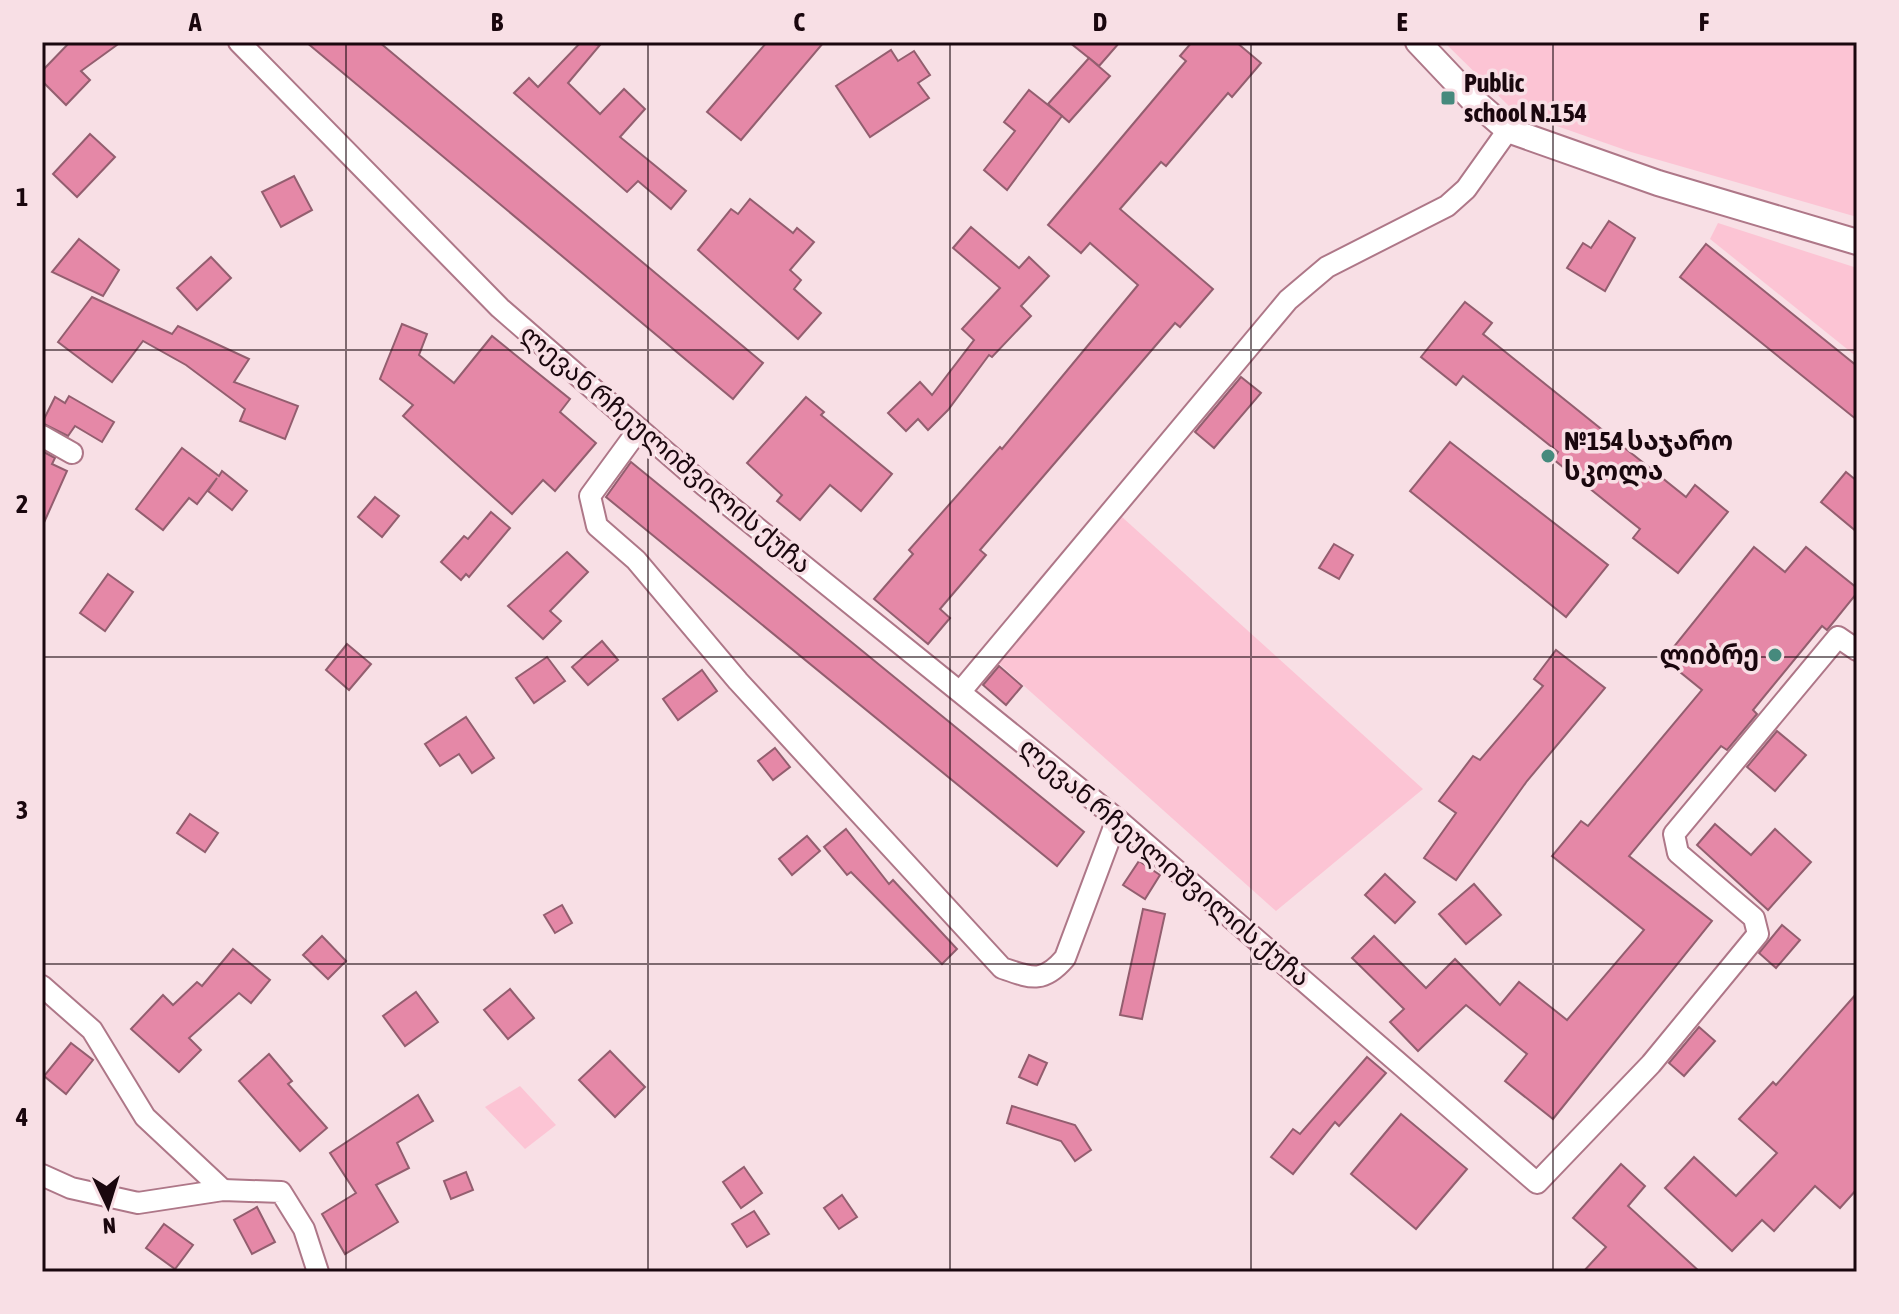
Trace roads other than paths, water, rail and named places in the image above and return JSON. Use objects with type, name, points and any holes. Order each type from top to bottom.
[{"type":"street","name":"ლევან რჩეულიშვილის ქუჩა","points":[[239,42],[500,308],[639,429],[1117,819],[1537,1183],[1651,1064],[1758,934],[1754,918],[1678,853],[1674,834],[1838,637],[1857,650]]},
{"type":"street","points":[[1418,42],[1471,98],[1508,130],[1658,183],[1857,242]]},
{"type":"street","points":[[961,691],[1288,300],[1327,267],[1447,206],[1466,189],[1508,130]]},
{"type":"street","points":[[639,429],[590,496],[597,526],[636,560],[738,681],[1002,968],[1032,978],[1052,973],[1065,958],[1117,819]]},
{"type":"street","points":[[42,436],[72,453]]},
{"type":"street","points":[[42,986],[92,1030],[145,1117],[223,1190]]},
{"type":"street","points":[[42,1175],[71,1188],[138,1203],[223,1190],[281,1192],[304,1229],[318,1272]]},
{"type":"place","name":"Public school N.154","points":[[1448,98]]},
{"type":"place","name":"№154 საჯარო სკოლა","points":[[1548,456]]},
{"type":"place","name":"ლიბრე","points":[[1775,655]]}]
